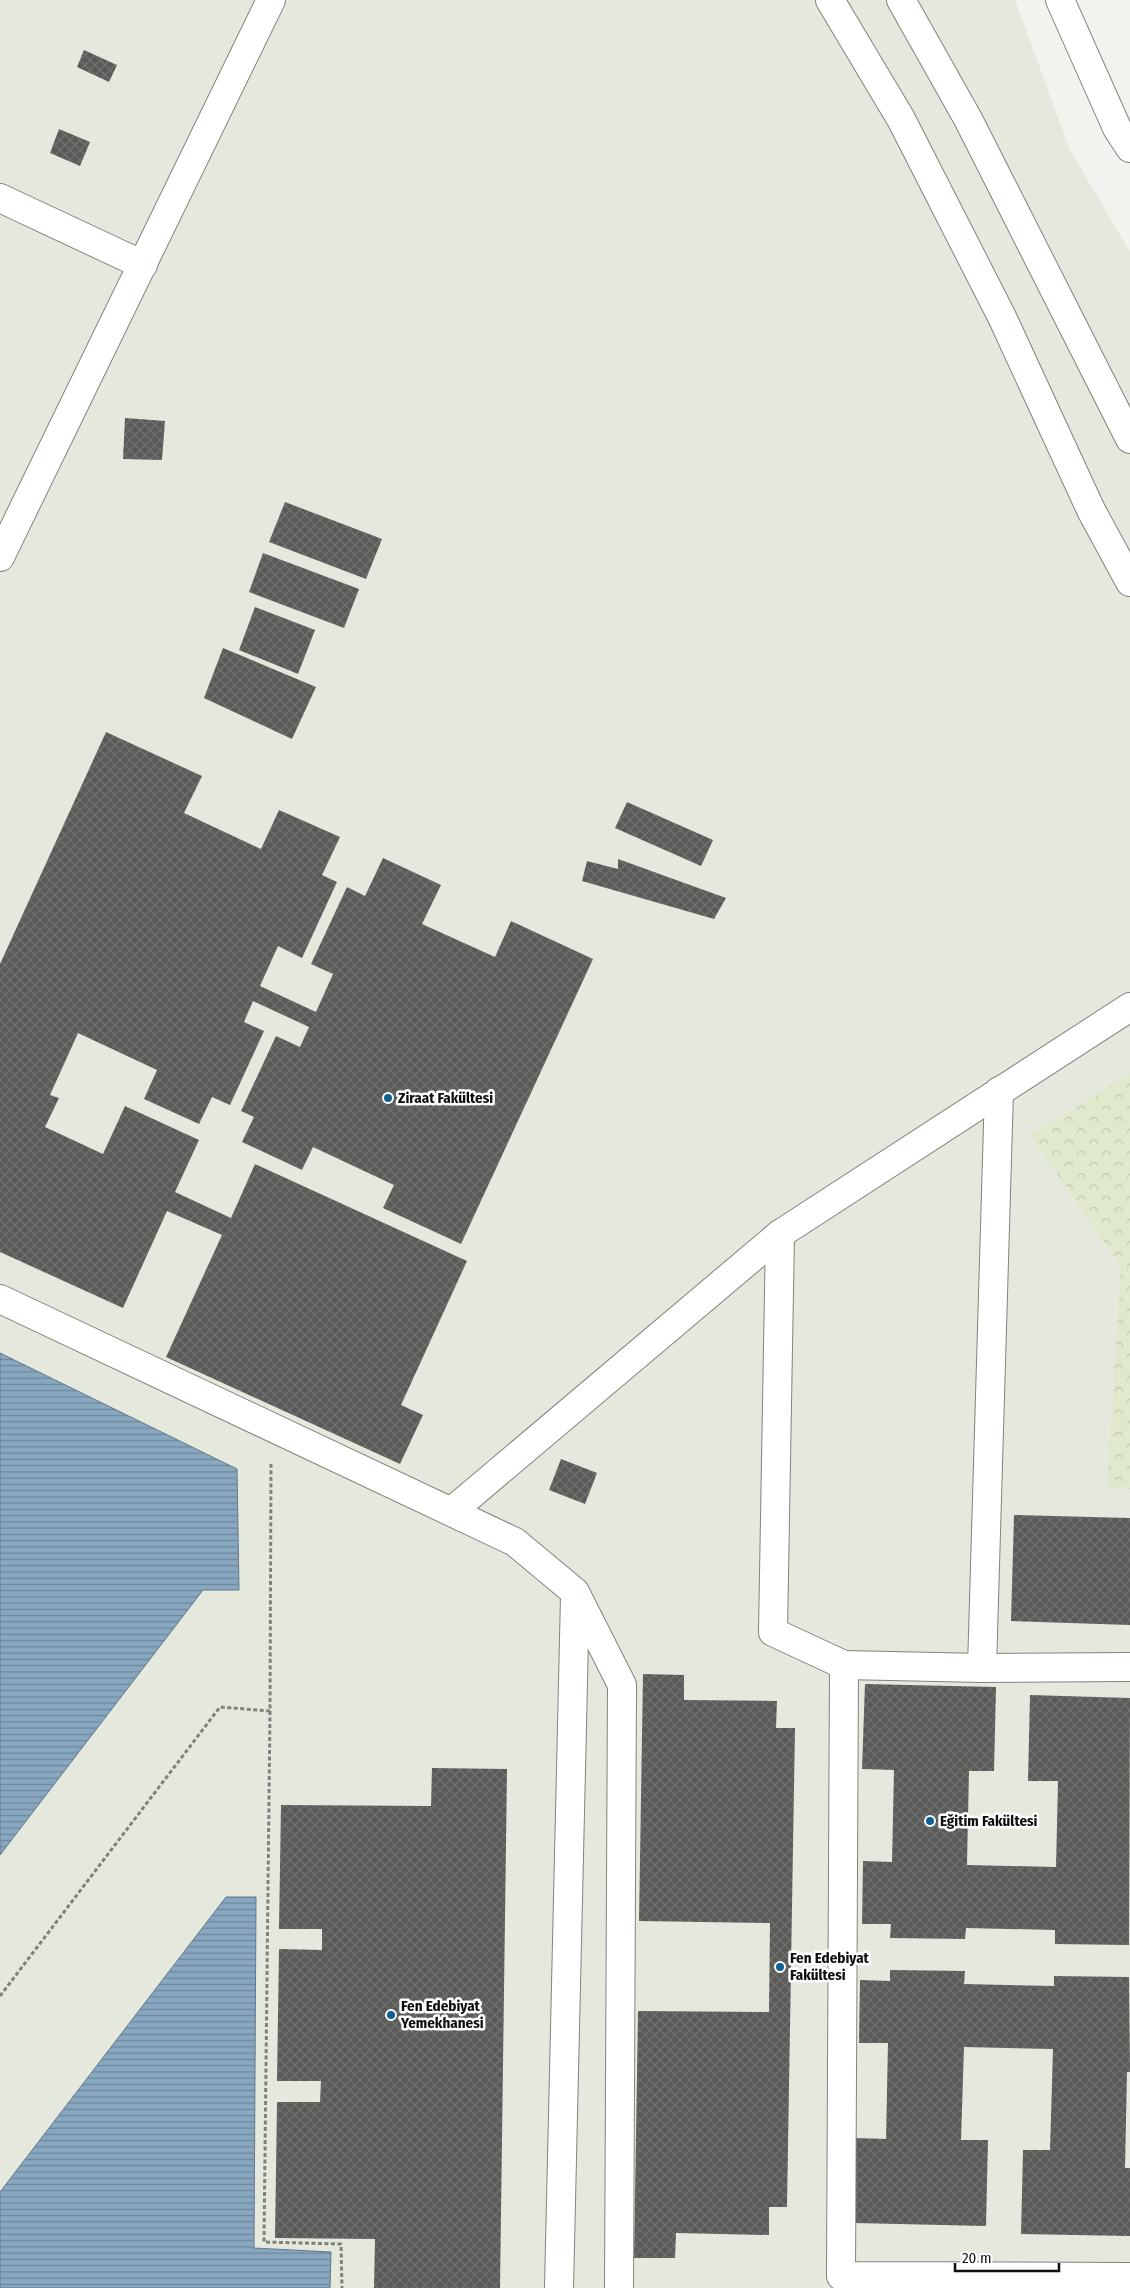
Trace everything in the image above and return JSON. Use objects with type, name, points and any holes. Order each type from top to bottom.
[{"type":"street","points":[[0,557],[271,0]]},
{"type":"street","points":[[830,0],[901,119],[1002,318],[1090,510],[1130,582]]},
{"type":"street","points":[[901,0],[968,119],[1130,439]]},
{"type":"street","points":[[1060,0],[1117,128],[1130,148]]},
{"type":"street","points":[[0,198],[143,265]]},
{"type":"street","points":[[452,1511],[780,1234],[1130,1007]]},
{"type":"street","points":[[982,1668],[999,1092]]},
{"type":"street","points":[[780,1234],[773,1632],[844,1665],[982,1668],[1130,1668]]},
{"type":"street","points":[[0,1299],[515,1542],[575,1592],[622,1685],[619,2288]]},
{"type":"street","points":[[559,2288],[575,1592]]},
{"type":"street","points":[[844,1665],[841,2276],[1130,2277]]},
{"type":"path","points":[[271,1428],[264,2242],[341,2244],[342,2288]]},
{"type":"path","points":[[0,1996],[220,1707],[270,1711]]},
{"type":"shaded area","points":[[0,0],[1015,0],[1070,150],[1130,252],[1130,2288],[0,2288]]},
{"type":"green space","points":[[1130,1074],[1130,1489],[1107,1488],[1121,1266],[1030,1135]]},
{"type":"water","points":[[0,1353],[237,1469],[239,1590],[203,1590],[0,1855]]},
{"type":"water","points":[[226,1897],[256,1897],[254,2248],[331,2252],[330,2288],[0,2288],[0,2192]]},
{"type":"building","points":[[84,50],[117,65],[109,82],[77,67]]},
{"type":"building","points":[[59,129],[90,142],[80,166],[50,153]]},
{"type":"building","points":[[125,418],[165,421],[162,460],[123,459]]},
{"type":"building","points":[[285,502],[382,539],[366,579],[269,542]]},
{"type":"building","points":[[263,553],[359,589],[344,628],[249,592]]},
{"type":"building","points":[[255,607],[315,630],[298,674],[239,650]]},
{"type":"building","points":[[223,648],[316,687],[292,739],[204,698]]},
{"type":"building","name":"Ziraat Fakültesi","points":[[106,732],[202,776],[184,813],[261,849],[279,810],[340,837],[322,875],[337,882],[302,958],[278,946],[260,986],[316,1012],[333,974],[311,964],[347,887],[365,896],[383,858],[441,885],[422,924],[495,957],[511,921],[593,959],[461,1244],[383,1208],[394,1185],[313,1147],[302,1170],[242,1142],[254,1117],[241,1111],[276,1036],[300,1047],[309,1027],[253,1001],[244,1022],[264,1031],[230,1105],[212,1097],[199,1124],[144,1099],[157,1070],[78,1033],[50,1095],[59,1098],[45,1127],[103,1154],[125,1106],[199,1140],[175,1192],[231,1218],[255,1164],[467,1261],[401,1405],[423,1415],[400,1464],[166,1357],[222,1235],[167,1211],[123,1308],[0,1252],[0,964]]},
{"type":"building","points":[[627,802],[713,840],[701,866],[615,828]]},
{"type":"building","points":[[618,859],[726,898],[714,919],[582,881],[587,861],[618,869]]},
{"type":"building","points":[[561,1459],[597,1473],[585,1504],[549,1490]]},
{"type":"building","points":[[1014,1515],[1130,1518],[1130,1625],[1011,1621]]},
{"type":"building","name":"Fen Edebiyat Fakültesi","points":[[643,1674],[684,1675],[684,1700],[777,1701],[776,1728],[795,1728],[787,2207],[769,2207],[769,2235],[676,2233],[675,2258],[634,2258],[638,2011],[769,2012],[770,1923],[639,1921]]},
{"type":"building","name":"Eğitim Fakültesi","points":[[865,1684],[996,1687],[994,1771],[969,1771],[967,1865],[1056,1867],[1058,1781],[1028,1781],[1030,1695],[1130,1698],[1129,1945],[1055,1944],[1055,1930],[966,1928],[965,1939],[890,1938],[891,1924],[862,1924],[863,1861],[892,1862],[894,1770],[862,1769]]},
{"type":"building","name":"Fen Edebiyat Yemekhanesi","points":[[432,1768],[507,1769],[500,2288],[374,2288],[375,2239],[275,2238],[277,2102],[320,2102],[321,2081],[277,2081],[279,1949],[322,1950],[322,1929],[279,1929],[281,1805],[431,1806]]},
{"type":"building","points":[[890,1970],[965,1971],[964,1984],[1054,1986],[1054,1976],[1129,1977],[1130,2072],[1127,2072],[1125,2168],[1130,2168],[1130,2236],[1021,2234],[1023,2150],[1050,2150],[1053,2049],[964,2047],[961,2140],[988,2140],[986,2226],[854,2223],[856,2138],[886,2139],[888,2043],[859,2043],[860,1980],[890,1981]]},
{"type":"place","name":"Ziraat Fakültesi","points":[[388,1098]]},
{"type":"place","name":"Eğitim Fakültesi","points":[[930,1821]]},
{"type":"place","name":"Fen Edebiyat Fakültesi","points":[[780,1967]]},
{"type":"place","name":"Fen Edebiyat Yemekhanesi","points":[[391,2015]]}]
